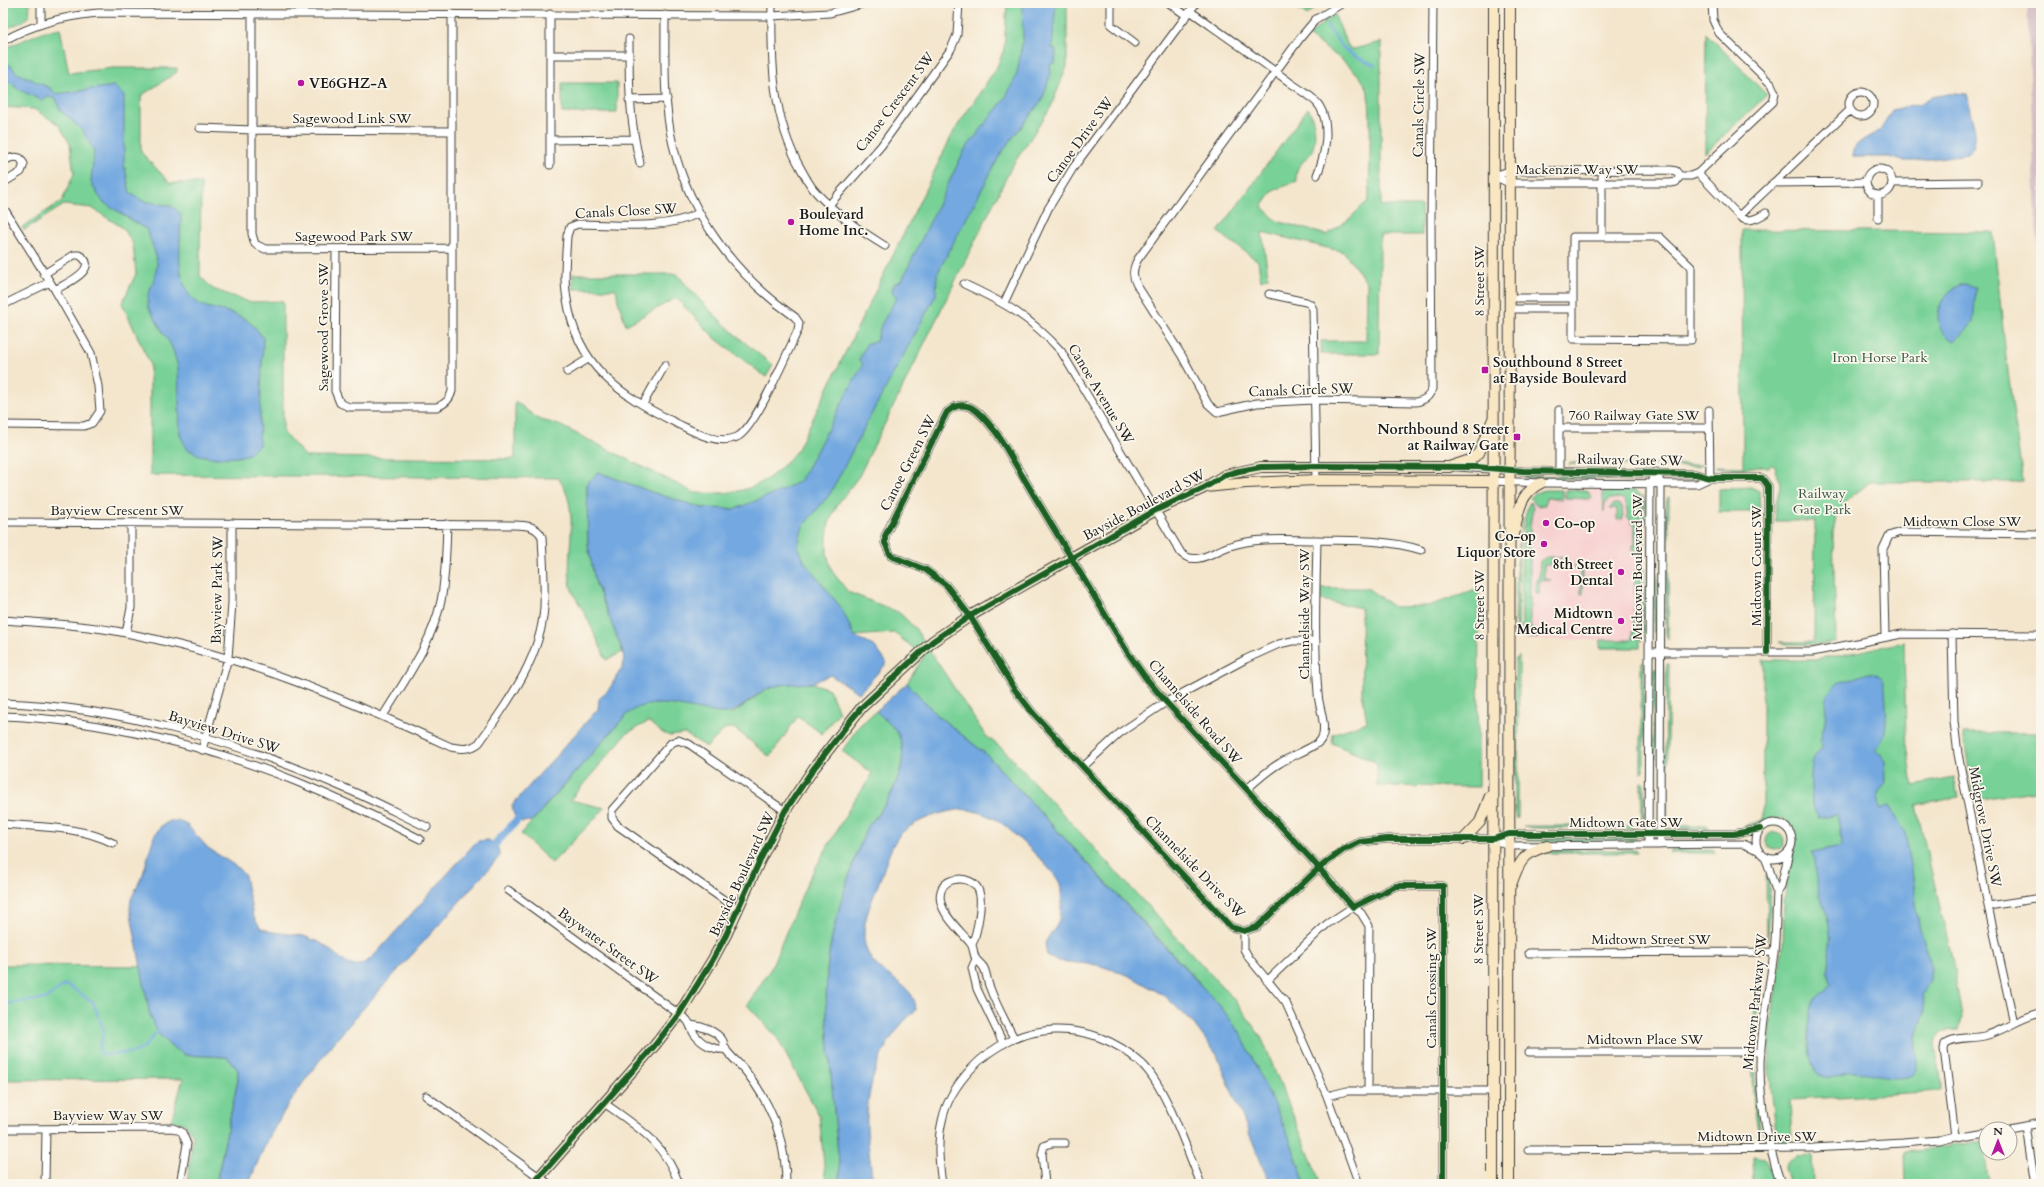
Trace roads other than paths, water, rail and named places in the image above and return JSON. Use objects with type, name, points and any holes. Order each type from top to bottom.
[{"type":"main road","name":"8 Street SW","points":[[1493,1184],[1494,3]]},
{"type":"main road","points":[[1509,1184],[1510,3]]},
{"type":"main road","points":[[1449,467],[1470,460],[1479,453],[1493,419]]},
{"type":"main road","name":"Bayside Boulevard SW","points":[[536,1180],[655,1045],[679,1014],[712,962],[785,810],[814,768],[862,707],[933,641],[970,616],[1071,558],[1156,510],[1204,488],[1225,475],[1261,467],[1449,467]]},
{"type":"main road","name":"Bayside Boulevard SW","points":[[1204,488],[1246,483],[1316,480],[1493,481]]},
{"type":"main road","points":[[1509,554],[1521,501],[1529,490],[1541,483]]},
{"type":"main road","points":[[1464,839],[1480,822],[1493,786]]},
{"type":"main road","points":[[1509,901],[1512,884],[1524,857],[1534,850],[1547,846]]},
{"type":"street","points":[[41,3],[41,24]]},
{"type":"street","points":[[772,3],[775,91],[781,122],[791,152],[813,188],[829,205],[856,228],[885,246]]},
{"type":"street","points":[[5,40],[41,24],[78,14],[98,13],[772,16],[830,13],[866,3]]},
{"type":"street","name":"Canoe Crescent SW","points":[[829,205],[880,146],[951,49],[957,35],[959,3]]},
{"type":"street","points":[[1111,3],[1111,25],[1135,44]]},
{"type":"street","points":[[1169,3],[1188,13],[1275,71],[1315,101],[1323,113],[1325,136],[1324,154],[1317,175]]},
{"type":"street","name":"Canoe Drive SW","points":[[1004,303],[1048,209],[1073,168],[1196,3]]},
{"type":"street","name":"Canals Circle SW","points":[[1343,3],[1316,19],[1275,71],[1138,259],[1133,272],[1136,282],[1182,356],[1208,404],[1217,412],[1257,402],[1314,400],[1416,402],[1426,398],[1432,389],[1432,3]]},
{"type":"street","points":[[1712,3],[1713,20],[1719,33],[1771,84],[1775,93],[1773,102],[1698,173],[1742,219],[1748,220],[1758,218],[1766,214]]},
{"type":"street","name":"Sagewood Park SW","points":[[252,14],[252,234],[255,244],[265,249],[336,250],[451,248]]},
{"type":"street","points":[[451,248],[452,14]]},
{"type":"street","points":[[550,14],[550,165]]},
{"type":"street","name":"Canals Close SW","points":[[665,15],[667,99],[673,145],[684,180],[699,213],[725,252],[755,286],[795,317],[799,323],[798,330],[752,422],[738,437],[727,439],[715,438],[698,433],[643,404],[622,391],[597,370],[588,359],[582,348],[566,299],[567,236],[570,227],[578,224],[660,224],[685,220],[699,213]]},
{"type":"street","points":[[629,39],[629,100],[634,139],[640,163]]},
{"type":"street","points":[[550,55],[629,55]]},
{"type":"street","points":[[629,100],[667,99]]},
{"type":"street","points":[[1738,216],[1850,110]]},
{"type":"street","name":"Sagewood Link SW","points":[[200,128],[252,130],[452,131]]},
{"type":"street","points":[[550,140],[634,139]]},
{"type":"street","points":[[3,162],[12,157],[16,157],[20,158],[24,164],[21,172],[3,182]]},
{"type":"street","points":[[1879,169],[1888,174],[1892,183],[1887,192],[1878,195],[1869,191],[1866,182],[1870,173],[1879,169]]},
{"type":"street","name":"Mackenzie Way SW","points":[[1494,176],[1510,170],[1671,170],[1676,171],[1680,176]]},
{"type":"street","points":[[1602,170],[1602,237]]},
{"type":"street","name":"Mackenzie Way SW","points":[[1680,176],[1691,176],[1698,173]]},
{"type":"street","name":"Mackenzie Way SW","points":[[1494,176],[1510,183],[1671,183],[1676,182],[1680,176]]},
{"type":"street","points":[[1773,183],[1866,182]]},
{"type":"street","points":[[1892,183],[1978,182]]},
{"type":"street","points":[[1878,195],[1878,218]]},
{"type":"street","points":[[3,207],[55,290],[91,353],[98,386],[100,411],[92,423],[84,426],[3,426]]},
{"type":"street","points":[[1574,237],[1602,237],[1660,237],[1691,268],[1691,340],[1573,339],[1574,237]]},
{"type":"street","name":"Sagewood Grove SW","points":[[336,250],[336,398],[340,403],[349,407],[437,407],[448,401],[452,391],[451,248]]},
{"type":"street","points":[[44,274],[74,256],[79,255],[85,260],[87,263],[84,272],[55,290]]},
{"type":"street","points":[[3,306],[50,282]]},
{"type":"street","name":"Canoe Avenue SW","points":[[964,284],[1004,303],[1027,318],[1046,334],[1061,351],[1156,510]]},
{"type":"street","points":[[1269,294],[1306,302],[1310,304],[1313,309],[1316,480]]},
{"type":"street","points":[[1510,298],[1573,298]]},
{"type":"street","points":[[1509,309],[1573,309]]},
{"type":"street","points":[[567,372],[588,359]]},
{"type":"street","points":[[643,404],[665,365]]},
{"type":"street","name":"Canoe Green SW","points":[[970,616],[946,585],[926,570],[891,556],[885,543],[885,536],[888,529],[947,412],[952,408],[966,405],[974,408],[987,421],[998,435],[1071,558]]},
{"type":"street","name":"760 Railway Gate SW","points":[[1559,410],[1559,471]]},
{"type":"street","name":"760 Railway Gate SW","points":[[1709,410],[1710,478]]},
{"type":"street","name":"760 Railway Gate SW","points":[[1559,428],[1709,428]]},
{"type":"street","name":"Bayside Boulevard SW","points":[[1449,467],[1493,468]]},
{"type":"street","name":"Railway Gate SW","points":[[1493,468],[1509,470],[1656,472],[1696,474],[1710,478],[1758,477],[1765,480]]},
{"type":"street","name":"Midtown Boulevard SW","points":[[1648,845],[1650,484],[1656,472]]},
{"type":"street","name":"Midtown Boulevard SW","points":[[1656,472],[1661,484],[1660,845]]},
{"type":"street","name":"Railway Gate SW","points":[[1493,481],[1541,483],[1697,484],[1710,478]]},
{"type":"street","name":"Midtown Court SW","points":[[1765,480],[1768,486],[1768,652]]},
{"type":"street","name":"Channelside Way SW","points":[[1156,510],[1181,554],[1189,559],[1199,559],[1230,546],[1244,542],[1261,540],[1317,540],[1316,642],[1318,696],[1323,727],[1322,737],[1316,744],[1280,762],[1247,789]]},
{"type":"street","name":"Bayview Crescent SW","points":[[3,522],[447,524],[522,525],[537,529],[542,537],[544,608],[537,642],[521,680],[507,703],[474,747],[462,749],[451,747],[383,716]]},
{"type":"street","points":[[126,633],[131,608],[132,522]]},
{"type":"street","name":"Bayview Park SW","points":[[202,750],[228,658],[232,603],[232,523]]},
{"type":"street","points":[[3,620],[71,625],[126,633],[179,644],[228,658],[303,683],[383,716],[418,657],[432,628],[440,602],[446,570],[447,524]]},
{"type":"street","name":"Midtown Close SW","points":[[1885,636],[1883,549],[1889,536],[1900,532],[2041,534]]},
{"type":"street","points":[[1317,540],[1387,542],[1421,550]]},
{"type":"street","name":"Channelside Road SW","points":[[1071,558],[1128,653],[1145,677],[1166,702],[1319,868]]},
{"type":"street","name":"Channelside Drive SW","points":[[970,616],[1015,690],[1033,712],[1231,927],[1244,931],[1257,927],[1319,868],[1343,850],[1360,842],[1387,839],[1493,839]]},
{"type":"street","points":[[1649,652],[1812,652],[1845,647],[1885,636],[1902,634],[2041,635]]},
{"type":"street","name":"Midgrove Drive SW","points":[[1952,634],[1955,734],[1988,906],[2014,1022]]},
{"type":"street","points":[[1084,766],[1121,732],[1166,702],[1269,647],[1292,642],[1316,642]]},
{"type":"street","name":"Bayview Drive SW","points":[[3,703],[87,712],[159,726],[205,738],[256,753],[342,787],[427,827]]},
{"type":"street","name":"Bayview Drive SW","points":[[3,716],[59,721],[101,728],[202,750],[255,766],[299,782],[366,812],[420,839]]},
{"type":"street","points":[[737,909],[618,826],[612,818],[612,810],[617,802],[671,743],[678,740],[689,744],[785,810]]},
{"type":"street","points":[[1772,822],[1786,826],[1792,839],[1789,852],[1776,859],[1764,856],[1758,850],[1756,843],[1760,829],[1772,822]]},
{"type":"street","points":[[3,824],[60,829],[96,835],[113,843]]},
{"type":"street","name":"Midtown Gate SW","points":[[1493,839],[1509,834],[1734,834],[1760,829]]},
{"type":"street","name":"Midtown Gate SW","points":[[1493,839],[1509,846],[1743,844],[1758,850]]},
{"type":"street","name":"Midtown Parkway SW","points":[[1781,1184],[1771,1149],[1762,1102],[1761,1052],[1766,1002],[1774,952],[1777,892],[1781,886],[1789,852]]},
{"type":"street","name":"Midtown Parkway SW","points":[[1764,856],[1772,872],[1774,887],[1777,892]]},
{"type":"street","points":[[1319,868],[1353,907],[1361,913],[1369,926],[1368,1091]]},
{"type":"street","points":[[972,945],[976,933],[980,902],[978,888],[969,881],[959,878],[948,881],[941,890],[940,901],[946,914],[972,945],[976,959],[984,967],[990,988],[1014,1038]]},
{"type":"street","name":"Canals Crossing SW","points":[[1267,981],[1327,924],[1353,907],[1396,886],[1443,886],[1443,1184]]},
{"type":"street","name":"Baywater Street SW","points":[[508,890],[679,1014],[691,1025],[694,1034],[709,1046],[718,1051],[726,1049]]},
{"type":"street","points":[[1988,906],[2041,898]]},
{"type":"street","points":[[1244,931],[1244,949],[1267,981],[1286,1002],[1327,1096],[1359,1184]]},
{"type":"street","name":"Midtown Street SW","points":[[1529,953],[1774,952]]},
{"type":"street","points":[[976,959],[972,968],[977,989],[984,1008],[1003,1044]]},
{"type":"street","points":[[1955,1136],[1944,1055],[1945,1044],[1953,1039],[1992,1034],[2014,1022],[2041,1013]]},
{"type":"street","name":"Baywater Street SW","points":[[691,1025],[702,1026],[717,1035],[723,1041],[726,1049],[746,1072],[764,1097],[779,1134],[786,1163],[786,1184]]},
{"type":"street","points":[[942,1184],[938,1143],[942,1120],[951,1097],[964,1076],[982,1058],[1014,1038],[1033,1031],[1066,1029],[1089,1034],[1116,1044],[1142,1063],[1160,1086],[1201,1184]]},
{"type":"street","name":"Midtown Place SW","points":[[1529,1052],[1761,1052]]},
{"type":"street","points":[[1327,1096],[1347,1091],[1493,1091]]},
{"type":"street","points":[[426,1096],[536,1180],[549,1184]]},
{"type":"street","points":[[604,1103],[651,1137],[662,1149],[679,1184]]},
{"type":"street","points":[[2018,1128],[2041,1123]]},
{"type":"street","points":[[2026,1126],[2035,1184]]},
{"type":"street","name":"Bayview Way SW","points":[[3,1129],[174,1128],[182,1132],[187,1144],[180,1184]]},
{"type":"street","points":[[45,1184],[46,1129]]},
{"type":"street","name":"Midtown Drive SW","points":[[1528,1150],[1771,1149],[1867,1146],[1939,1140],[1955,1136],[1968,1137],[1978,1135]]},
{"type":"street","points":[[1044,1184],[1042,1154],[1044,1146],[1051,1143],[1065,1143]]},
{"type":"water","points":[[1022,3],[1056,3],[1052,48],[1056,50],[1055,63],[1050,64],[1051,73],[1042,100],[1001,153],[937,274],[936,295],[830,494],[803,526],[798,546],[804,561],[842,609],[854,636],[875,647],[887,663],[859,693],[830,675],[818,681],[804,684],[771,687],[739,708],[727,713],[709,712],[661,704],[638,708],[627,714],[532,821],[522,822],[514,815],[512,805],[598,709],[599,699],[610,688],[624,664],[623,652],[595,581],[588,545],[587,483],[598,472],[654,493],[702,508],[735,509],[776,493],[800,481],[863,364],[859,360],[867,343],[876,342],[881,325],[897,297],[892,292],[894,284],[902,280],[964,151],[1006,97],[1017,74],[1023,38]]},
{"type":"water","points":[[3,60],[17,73],[50,88],[56,94],[114,86],[124,96],[124,164],[130,193],[143,201],[172,206],[181,214],[180,266],[185,287],[190,296],[203,306],[230,313],[245,319],[254,326],[263,338],[259,445],[249,454],[238,457],[216,458],[199,455],[187,449],[180,435],[178,367],[172,347],[148,307],[148,295],[155,277],[157,264],[154,249],[146,229],[103,202],[91,182],[94,151],[82,130],[60,110],[56,99],[49,97],[41,100],[18,89],[3,76]]},
{"type":"water","points":[[1955,93],[1967,94],[1968,98],[1975,139],[1972,149],[1968,154],[1915,161],[1902,161],[1889,157],[1855,157],[1852,155],[1856,145],[1882,127],[1892,110],[1921,103],[1931,97]]},
{"type":"water","points":[[1964,284],[1976,287],[1973,323],[1955,341],[1946,335],[1941,328],[1938,319],[1939,310],[1942,302],[1948,294],[1955,288]]},
{"type":"water","points":[[1869,673],[1878,675],[1882,679],[1885,688],[1885,729],[1876,749],[1885,761],[1886,782],[1878,795],[1880,809],[1889,806],[1905,832],[1912,870],[1919,926],[1931,964],[1931,981],[1922,995],[1924,1015],[1917,1034],[1917,1067],[1913,1074],[1908,1077],[1894,1078],[1847,1072],[1825,1077],[1821,1076],[1816,1071],[1812,1063],[1809,1041],[1810,1018],[1814,1001],[1831,984],[1828,976],[1830,928],[1815,876],[1812,852],[1841,846],[1837,814],[1817,818],[1818,816],[1815,812],[1812,798],[1812,765],[1815,756],[1823,747],[1820,742],[1825,722],[1827,694],[1838,683]]},
{"type":"water","points":[[907,683],[937,715],[987,755],[1221,1007],[1241,1034],[1289,1137],[1305,1184],[1270,1184],[1217,1055],[1193,1023],[1165,996],[1130,976],[1098,965],[1057,961],[1047,956],[1045,943],[1057,926],[1060,913],[1061,893],[1058,880],[1039,858],[1002,823],[993,818],[970,810],[962,810],[931,816],[904,831],[898,837],[890,853],[868,912],[864,931],[865,946],[871,958],[879,968],[899,982],[907,990],[914,999],[916,1010],[904,1021],[885,1048],[873,1079],[867,1112],[867,1129],[873,1184],[841,1184],[827,1020],[827,967],[836,921],[855,858],[867,827],[875,819],[889,797],[900,772],[902,747],[899,736],[892,726],[876,711]]},
{"type":"water","points":[[170,821],[179,821],[187,825],[208,848],[237,867],[245,876],[253,916],[261,928],[272,932],[304,936],[321,943],[349,965],[360,965],[371,959],[477,841],[489,840],[498,848],[500,856],[355,1018],[313,1069],[277,1124],[262,1153],[249,1184],[216,1184],[238,1080],[238,1070],[227,1057],[185,1055],[170,1046],[158,1033],[150,1016],[130,909],[131,899],[143,874],[154,836],[161,826]]},
{"type":"waterway","points":[[1327,25],[1346,51],[1375,65]]},
{"type":"waterway","points":[[487,853],[525,811]]},
{"type":"waterway","points":[[3,1004],[45,999],[63,986],[67,985],[93,1002],[104,1031],[99,1049],[102,1054],[105,1055],[136,1052],[144,1047],[159,1030]]},
{"type":"place","name":"VE6GHZ-A","points":[[301,83]]},
{"type":"place","name":"Boulevard Home Inc.","points":[[791,222]]},
{"type":"place","name":"Southbound 8 Street at Bayside Boulevard","points":[[1485,370]]},
{"type":"place","name":"Northbound 8 Street at Railway Gate","points":[[1517,437]]},
{"type":"place","name":"Co-op","points":[[1546,523]]},
{"type":"place","name":"Co-op Liquor Store","points":[[1544,544]]},
{"type":"place","name":"8th Street Dental","points":[[1621,572]]},
{"type":"place","name":"Midtown Medical Centre","points":[[1621,621]]},
{"type":"park label","name":"Iron Horse Park","points":[[1880,357]]},
{"type":"park label","name":"Railway Gate Park","points":[[1822,502]]}]
